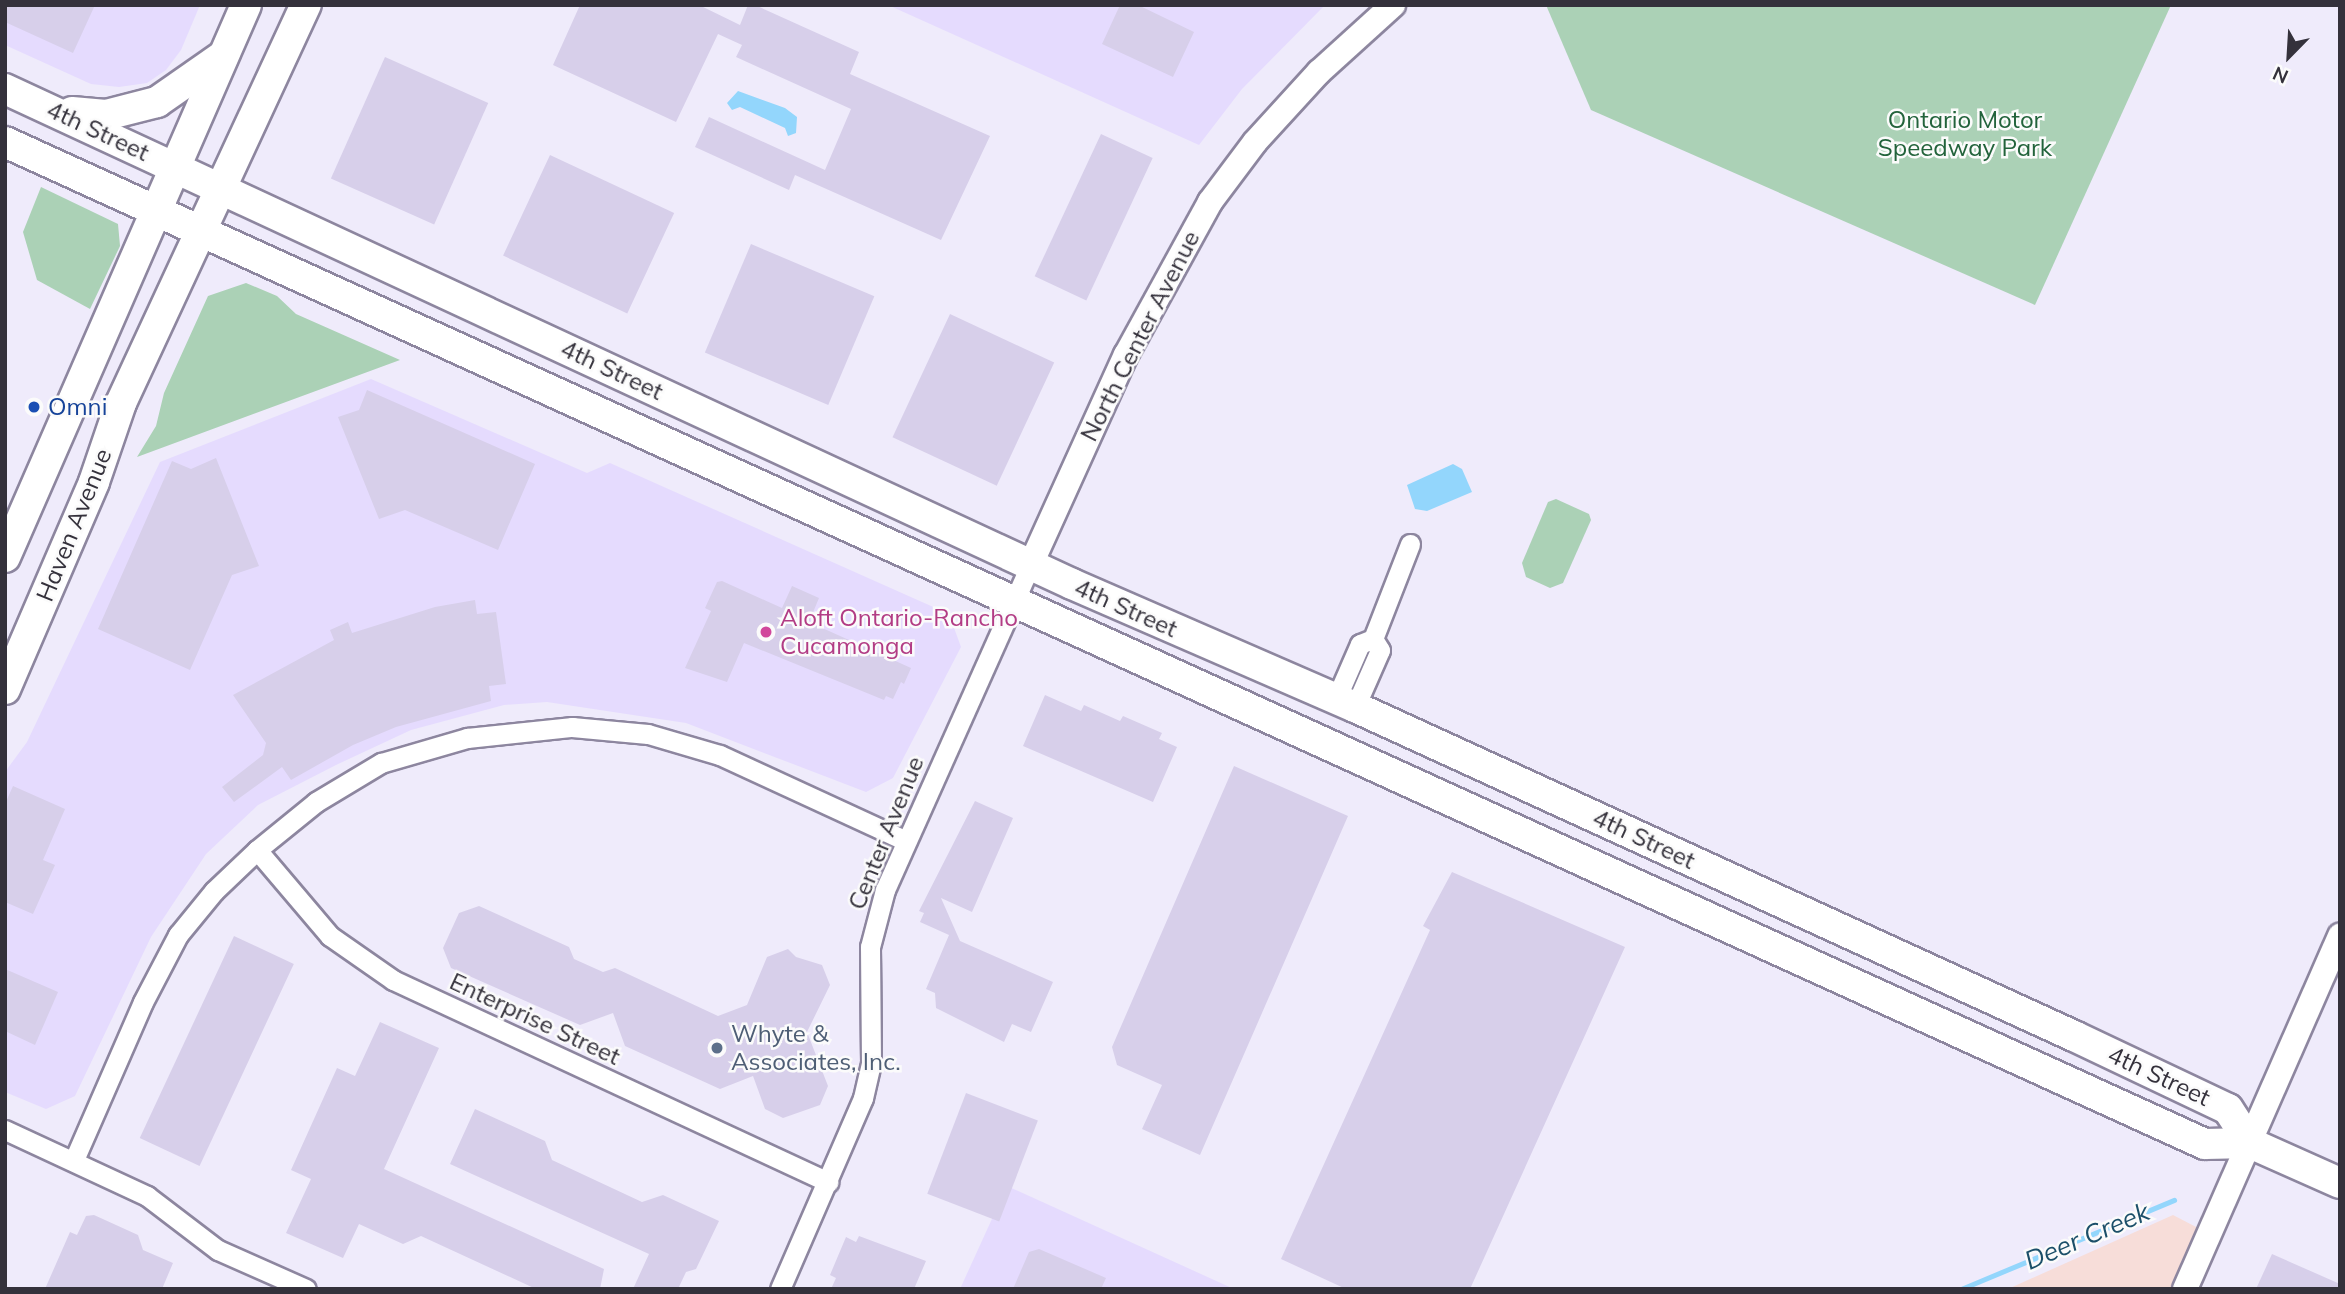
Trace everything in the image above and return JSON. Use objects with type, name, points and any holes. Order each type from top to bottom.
[{"type":"main road","name":"Haven Avenue","points":[[5,557],[246,5]]},
{"type":"main road","name":"Haven Avenue","points":[[5,689],[94,482],[121,404],[306,5]]},
{"type":"main road","points":[[53,111],[106,115],[157,102],[223,56]]},
{"type":"main road","name":"4th Street","points":[[5,89],[53,111],[166,188],[212,210],[1031,564],[1345,703],[2228,1109],[2250,1143]]},
{"type":"main road","name":"4th Street","points":[[5,142],[166,188],[1014,599],[2205,1144],[2250,1143]]},
{"type":"main road","points":[[2250,1143],[2340,1183]]},
{"type":"street","name":"North Center Avenue","points":[[1031,564],[1126,355],[1210,202],[1255,142],[1319,72],[1393,5]]},
{"type":"street","points":[[1345,703],[1380,650],[1373,639],[1410,544]]},
{"type":"street","name":"Center Avenue","points":[[780,1289],[863,1098],[871,1062],[870,947],[885,890],[1031,564]]},
{"type":"street","points":[[74,1160],[143,1002],[178,935],[214,891],[257,850],[316,802],[381,763],[467,738],[572,727],[648,734],[720,755],[906,841]]},
{"type":"street","name":"Enterprise Street","points":[[257,850],[330,936],[393,980],[828,1182]]},
{"type":"street","points":[[2185,1289],[2340,936]]},
{"type":"street","points":[[5,1130],[147,1196],[218,1250],[306,1289]]},
{"type":"shaded area","points":[[5,5],[200,5],[181,50],[166,70],[147,83],[119,87],[91,84],[5,45]]},
{"type":"shaded area","points":[[888,5],[1325,5],[1242,89],[1199,145]]},
{"type":"shaded area","points":[[371,379],[587,473],[610,463],[949,614],[961,647],[893,778],[866,792],[686,723],[547,702],[504,705],[411,730],[258,805],[206,854],[151,937],[75,1096],[46,1109],[5,1092],[5,772],[27,742],[160,462]]},
{"type":"shaded area","points":[[1007,1186],[1234,1289],[960,1289]]},
{"type":"shaded area","points":[[2173,1215],[2198,1228],[2171,1289],[2008,1289]]},
{"type":"green space","name":"Ontario Motor Speedway Park","points":[[1546,5],[2171,5],[2035,305],[1591,110]]},
{"type":"green space","points":[[41,187],[118,224],[120,246],[90,309],[37,280],[23,232]]},
{"type":"green space","points":[[246,283],[277,296],[296,314],[400,360],[137,457],[156,426],[164,393],[208,296]]},
{"type":"green space","points":[[1556,499],[1589,514],[1591,520],[1563,583],[1550,588],[1526,577],[1522,563],[1548,502]]},
{"type":"water","points":[[738,91],[785,108],[797,117],[796,133],[788,136],[785,128],[740,107],[732,110],[727,103]]},
{"type":"water","points":[[1453,464],[1462,469],[1472,492],[1427,511],[1415,509],[1407,485]]},
{"type":"building","points":[[5,5],[95,5],[73,53],[5,22]]},
{"type":"building","points":[[580,5],[699,5],[740,25],[748,5],[755,5],[859,52],[850,74],[990,136],[941,240],[795,175],[789,190],[695,147],[709,117],[825,170],[851,109],[736,57],[742,45],[718,34],[676,122],[553,65]]},
{"type":"building","points":[[1120,5],[1138,5],[1194,32],[1173,77],[1102,44]]},
{"type":"building","points":[[385,57],[488,103],[434,224],[331,179]]},
{"type":"building","points":[[1101,134],[1153,158],[1086,300],[1035,276]]},
{"type":"building","points":[[550,155],[674,213],[627,313],[503,256]]},
{"type":"building","points":[[751,244],[874,296],[828,405],[705,353]]},
{"type":"building","points":[[950,314],[1054,363],[997,486],[893,437]]},
{"type":"building","points":[[367,390],[535,464],[498,550],[405,510],[379,519],[338,417],[359,410]]},
{"type":"building","points":[[216,458],[259,566],[232,575],[190,670],[98,629],[172,461],[191,469]]},
{"type":"building","name":"Aloft Ontario-Rancho Cucamonga","points":[[722,581],[782,608],[792,586],[819,598],[809,622],[911,668],[904,684],[901,682],[893,699],[886,696],[884,700],[744,643],[727,682],[685,668],[711,611],[705,608],[717,582]]},
{"type":"building","points":[[475,600],[477,614],[496,612],[506,684],[489,686],[491,701],[396,727],[353,745],[291,780],[282,767],[234,802],[222,787],[263,755],[266,743],[233,695],[334,640],[330,630],[348,622],[352,633],[435,607]]},
{"type":"building","points":[[1045,695],[1081,711],[1084,705],[1120,721],[1123,716],[1162,733],[1159,739],[1177,747],[1153,802],[1023,746]]},
{"type":"building","points":[[1234,766],[1348,816],[1200,1155],[1142,1129],[1162,1085],[1117,1065],[1112,1047]]},
{"type":"building","points":[[13,786],[65,809],[43,860],[55,865],[33,914],[5,902],[5,804]]},
{"type":"building","points":[[975,801],[1013,818],[972,912],[941,898],[960,941],[1053,982],[1031,1032],[1012,1024],[1004,1042],[936,1008],[935,993],[926,989],[949,935],[920,922],[924,913],[919,911]]},
{"type":"building","points":[[1452,872],[1625,947],[1470,1289],[1346,1289],[1281,1259],[1430,930],[1423,926]]},
{"type":"building","points":[[479,906],[569,947],[574,959],[603,972],[615,968],[718,1016],[747,1005],[767,957],[788,949],[796,957],[822,965],[830,985],[807,1032],[828,1086],[820,1105],[783,1118],[765,1109],[753,1076],[720,1089],[625,1046],[613,1013],[580,1025],[451,968],[443,948],[459,913]]},
{"type":"building","points":[[234,936],[294,964],[200,1166],[140,1138]]},
{"type":"building","points":[[5,969],[58,992],[35,1045],[5,1031]]},
{"type":"building","points":[[380,1022],[439,1048],[384,1169],[604,1269],[600,1289],[536,1289],[421,1236],[403,1244],[359,1224],[343,1258],[286,1233],[311,1179],[291,1170],[337,1068],[355,1076]]},
{"type":"building","points":[[966,1093],[1038,1121],[999,1221],[927,1194]]},
{"type":"building","points":[[475,1109],[545,1141],[552,1160],[642,1202],[663,1195],[719,1221],[696,1269],[686,1272],[678,1289],[633,1289],[649,1254],[450,1164]]},
{"type":"building","points":[[94,1215],[138,1235],[143,1250],[173,1263],[162,1289],[45,1289],[70,1232],[77,1235],[86,1216]]},
{"type":"building","points":[[859,1236],[926,1261],[914,1289],[831,1289],[836,1278],[830,1275],[846,1237],[856,1242]]},
{"type":"building","points":[[1039,1249],[1106,1278],[1101,1289],[1013,1289],[1029,1252]]},
{"type":"building","points":[[2272,1254],[2340,1284],[2340,1289],[2256,1289]]},
{"type":"waterway","name":"Deer Creek","points":[[1961,1289],[2174,1200]]},
{"type":"place","name":"Omni","points":[[34,407]]},
{"type":"place","name":"Aloft Ontario-Rancho Cucamonga","points":[[766,632]]},
{"type":"place","name":"Whyte & Associates, Inc.","points":[[717,1048]]}]
